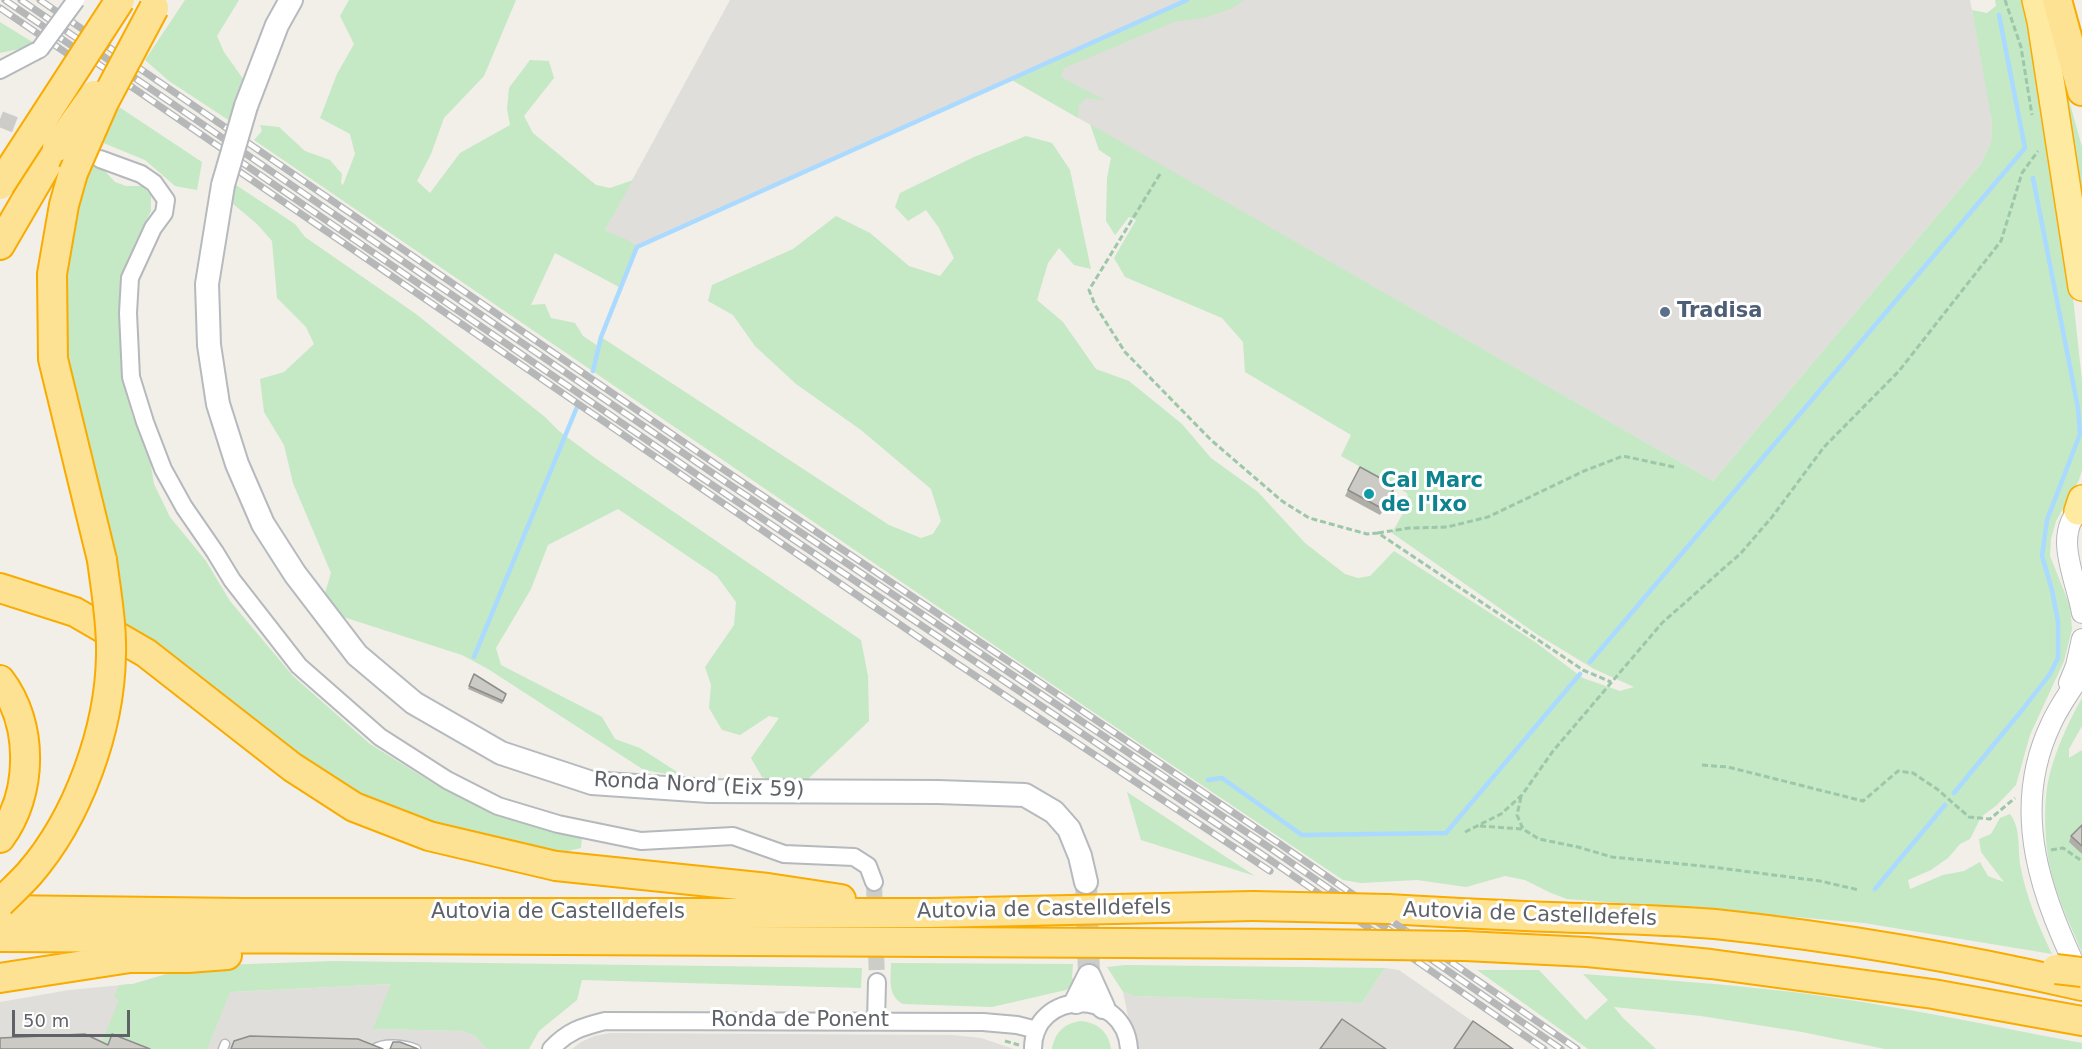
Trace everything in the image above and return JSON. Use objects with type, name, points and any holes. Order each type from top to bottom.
[{"type":"highway","points":[[0,186],[120,0]]},
{"type":"highway","points":[[2036,0],[2082,287]]},
{"type":"highway","points":[[2057,0],[2082,90]]},
{"type":"highway","points":[[0,245],[57,147],[157,4]]},
{"type":"highway","points":[[0,903],[30,873],[57,834],[82,787],[100,737],[108,695],[111,655],[108,603],[102,560],[53,358],[52,274],[64,205],[73,173],[104,102],[157,4]]},
{"type":"highway","points":[[0,588],[75,612],[146,653],[292,767],[354,807],[429,836],[556,866],[768,888],[932,913]]},
{"type":"highway","points":[[0,680],[17,708],[23,731],[25,762],[21,794],[11,824],[0,838]]},
{"type":"highway","name":"Autovia de Castelldefels","points":[[0,910],[932,913],[1253,906],[1388,909],[1715,924],[1875,944],[2009,969],[2073,977]]},
{"type":"highway","name":"Autovia de Castelldefels","points":[[0,937],[1465,946],[1587,952],[1711,964],[1933,994],[2082,1021]]},
{"type":"highway","points":[[0,978],[130,958],[188,958],[418,940]]},
{"type":"highway","points":[[0,990],[48,981],[141,969],[188,958]]},
{"type":"main road","name":"Ronda Nord (Eix 59)","points":[[291,0],[277,25],[246,106],[223,185],[207,284],[209,345],[218,404],[237,464],[263,524],[295,574],[357,655],[414,703],[501,753],[592,783],[709,791],[938,792],[1025,795],[1054,812],[1069,829],[1080,856],[1086,882]]},
{"type":"main road","points":[[1076,1002],[1089,975],[1103,1007]]},
{"type":"street","points":[[0,70],[40,49],[76,0]]},
{"type":"street","points":[[100,159],[141,174],[154,183],[166,200],[164,213],[153,228],[130,278],[128,313],[131,377],[163,469],[184,507],[232,580],[299,666],[380,737],[447,780],[498,806],[558,824],[641,841],[733,836],[784,854],[854,857],[868,866],[874,882]]},
{"type":"street","points":[[2081,506],[2069,526],[2067,542],[2077,576],[2082,613]]},
{"type":"street","points":[[2073,977],[2040,879],[2032,812],[2034,781],[2042,746],[2076,666],[2082,639]]},
{"type":"street","points":[[2056,713],[2082,673]]},
{"type":"street","points":[[876,1021],[877,982]]},
{"type":"street","points":[[1033,1049],[1037,1030],[1044,1020],[1053,1011],[1076,1002]]},
{"type":"street","points":[[1103,1007],[1116,1017],[1125,1030],[1130,1049]]},
{"type":"street","name":"Ronda de Ponent","points":[[551,1049],[564,1035],[584,1026],[605,1022],[983,1022],[1017,1025],[1037,1030]]},
{"type":"lane","points":[[374,1049],[379,1045],[408,1046],[416,1049]]},
{"type":"path","points":[[2005,0],[2021,47],[2033,118]]},
{"type":"path","points":[[1465,832],[1501,814],[1522,795],[1553,751],[1662,623],[1718,575],[1772,518],[1824,447],[1899,371],[2001,241],[2022,173],[2039,150]]},
{"type":"path","points":[[1160,174],[1089,290],[1095,305],[1125,352],[1211,440],[1282,501],[1309,518],[1367,534],[1408,528],[1447,527],[1488,517],[1584,471],[1623,456],[1674,467]]},
{"type":"path","points":[[1378,533],[1583,670],[1611,682]]},
{"type":"path","points":[[1702,765],[1728,767],[1863,801],[1898,771],[1913,773],[1937,789],[1969,817],[1990,819],[2034,781]]},
{"type":"path","points":[[1522,795],[1517,815],[1523,829]]},
{"type":"path","points":[[1479,826],[1523,829],[1539,839],[1612,857],[1712,867],[1820,882],[1859,890]]},
{"type":"path","points":[[2035,852],[2063,848],[2082,861]]},
{"type":"shaded area","name":"Tradisa","points":[[730,0],[1970,0],[1988,94],[1992,122],[1991,143],[1980,165],[1713,481],[1012,80],[637,247],[605,230]]},
{"type":"shaded area","points":[[242,964],[231,992],[392,984],[374,1029],[463,1031],[475,1036],[486,1049],[0,1049],[0,1002],[69,990],[133,984],[194,966]]},
{"type":"shaded area","points":[[1385,968],[1399,970],[1512,1049],[1135,1049],[1123,992],[1135,996],[1362,1003]]},
{"type":"shaded area","points":[[610,1033],[953,1035],[981,1038],[1014,1049],[572,1049],[594,1036]]},
{"type":"green space","points":[[185,0],[239,0],[217,36],[224,52],[246,83],[236,125],[169,81],[145,60]]},
{"type":"green space","points":[[349,0],[516,0],[484,76],[444,118],[431,154],[417,181],[430,193],[460,153],[510,125],[507,109],[509,88],[530,60],[549,61],[554,78],[524,116],[533,133],[596,185],[610,188],[633,180],[605,230],[626,239],[637,247],[621,288],[555,253],[531,305],[545,304],[551,318],[575,323],[583,336],[598,346],[601,337],[889,525],[921,538],[933,534],[941,521],[931,489],[861,430],[796,384],[755,346],[733,315],[708,301],[712,285],[793,249],[836,216],[870,233],[909,266],[940,276],[954,258],[939,228],[926,210],[908,221],[895,207],[900,193],[974,157],[1026,136],[1052,143],[1070,170],[1091,269],[1074,265],[1059,248],[1048,263],[1037,300],[1063,322],[1096,369],[1129,381],[1182,424],[1211,458],[1258,492],[1305,543],[1345,574],[1358,578],[1370,576],[1394,551],[1535,642],[1583,678],[1620,691],[1634,687],[1594,669],[1538,635],[1392,533],[1409,502],[1407,493],[1341,456],[1351,435],[1245,372],[1243,342],[1222,318],[1125,277],[1114,258],[1136,220],[1129,217],[1115,235],[1106,221],[1107,178],[1111,158],[1099,150],[1090,124],[1713,481],[1980,165],[1991,143],[1992,122],[1972,10],[1987,13],[1996,6],[1995,0],[2025,0],[2072,288],[2082,381],[2082,470],[2079,480],[2056,521],[2051,539],[2050,556],[2070,606],[2072,629],[2064,661],[2030,735],[2016,785],[1997,805],[1981,817],[1970,839],[1960,844],[1948,858],[1931,870],[1908,880],[1910,889],[1943,875],[1964,871],[1980,862],[1988,876],[2004,882],[1981,852],[1979,839],[1991,834],[2000,818],[2010,814],[2018,834],[2020,862],[2027,891],[2052,954],[1864,923],[1567,899],[1525,880],[1505,876],[1466,887],[1417,880],[1361,883],[1343,880],[1013,658],[254,140],[262,131],[260,125],[279,127],[305,151],[330,160],[342,174],[341,183],[343,185],[355,154],[350,134],[320,118],[337,74],[354,44],[340,16]]},
{"type":"green space","points":[[1187,0],[1244,0],[1231,9],[1207,17],[1174,22],[1064,68],[1061,77],[1106,101],[1086,98],[1079,105],[1078,118],[1012,80]]},
{"type":"green space","points":[[0,22],[34,43],[29,47],[0,53]]},
{"type":"green space","points":[[2059,64],[2082,147],[2082,239]]},
{"type":"green space","points":[[119,107],[202,162],[197,190],[175,186],[145,160],[101,142]]},
{"type":"green space","points":[[88,165],[103,169],[115,182],[126,186],[143,186],[151,196],[151,211],[135,243],[122,279],[122,375],[132,415],[149,454],[154,484],[170,517],[206,561],[230,601],[293,676],[370,744],[436,785],[513,820],[582,838],[581,848],[555,854],[416,823],[333,782],[122,627],[120,584],[63,340],[64,263]]},
{"type":"green space","points":[[236,185],[295,224],[305,237],[416,314],[595,458],[861,640],[868,676],[869,721],[808,779],[773,781],[762,777],[751,758],[779,718],[769,716],[740,735],[722,730],[709,708],[711,685],[705,667],[734,625],[736,602],[717,576],[618,509],[548,545],[531,589],[496,648],[501,665],[602,717],[615,739],[640,748],[685,777],[644,770],[488,669],[462,655],[334,614],[325,593],[331,573],[293,483],[284,445],[264,412],[260,379],[284,372],[314,344],[306,327],[277,298],[272,241],[257,224],[232,203]]},
{"type":"green space","points":[[2082,698],[2082,726],[2069,749],[2069,758],[2082,750],[2082,953],[2062,906],[2050,869],[2045,814],[2052,766]]},
{"type":"green space","points":[[1127,792],[1255,876],[1141,840]]},
{"type":"green space","points":[[334,961],[862,968],[861,988],[582,980],[577,1000],[539,1031],[529,1049],[486,1049],[475,1036],[463,1031],[373,1029],[391,984],[230,992],[207,1049],[99,1049],[119,1000],[114,997],[119,985],[133,984],[194,966]]},
{"type":"green space","points":[[891,963],[1073,964],[1072,978],[1075,980],[1066,990],[992,1007],[903,1004],[898,1001],[892,991]]},
{"type":"green space","points":[[1125,965],[1385,968],[1362,1003],[1135,996],[1123,992],[1107,967]]},
{"type":"green space","points":[[1477,970],[1539,970],[1586,1020],[1608,1000],[1583,974],[1793,992],[1866,1002],[2082,1043],[2082,1049],[1885,1049],[1802,1032],[1701,1016],[1614,1007],[1656,1049],[1588,1049]]},
{"type":"green space","points":[[1080,1021],[1092,1023],[1101,1029],[1108,1038],[1111,1049],[1052,1049],[1055,1038],[1061,1030],[1069,1024]]},
{"type":"building","name":"Cal Marc de l'Ixo","points":[[1360,467],[1395,486],[1383,509],[1348,490]]},
{"type":"building","points":[[474,674],[506,694],[503,701],[469,686]]},
{"type":"building","points":[[2082,825],[2082,846],[2071,836]]},
{"type":"building","points":[[1342,1019],[1386,1049],[1320,1049]]},
{"type":"building","points":[[1473,1021],[1513,1049],[1454,1049]]},
{"type":"building","points":[[85,1034],[108,1045],[112,1034],[150,1049],[0,1049],[0,1038]]},
{"type":"building","points":[[250,1036],[358,1039],[383,1049],[231,1049],[234,1041]]},
{"type":"building","points":[[393,1042],[400,1042],[418,1049],[390,1049]]},
{"type":"waterway","points":[[593,371],[601,337],[637,247],[1187,0]]},
{"type":"waterway","points":[[1590,662],[2025,148],[1999,15]]},
{"type":"waterway","points":[[1954,793],[2050,674],[2058,658],[2058,622],[2042,556],[2047,520],[2080,434],[2078,408],[2033,178]]},
{"type":"waterway","points":[[474,657],[577,407]]},
{"type":"waterway","points":[[1208,780],[1222,778],[1302,835],[1446,833],[1580,674]]},
{"type":"waterway","points":[[1875,889],[1945,805]]},
{"type":"tunnel","points":[[0,119],[41,135]]},
{"type":"tunnel","points":[[874,882],[877,982]]},
{"type":"tunnel","points":[[1086,882],[1089,976]]},
{"type":"railway","points":[[5,0],[705,480],[1266,857],[1544,1049]]},
{"type":"railway","points":[[21,0],[711,472],[1273,850],[1561,1049]]},
{"type":"railway","points":[[40,0],[717,465],[1280,844],[1577,1049]]},
{"type":"railway","points":[[0,8],[84,65]]},
{"type":"railway","points":[[240,172],[956,663],[1270,871]]},
{"type":"place","name":"Tradisa","points":[[1665,312]]},
{"type":"place","name":"Cal Marc de l'Ixo","points":[[1369,494]]}]
